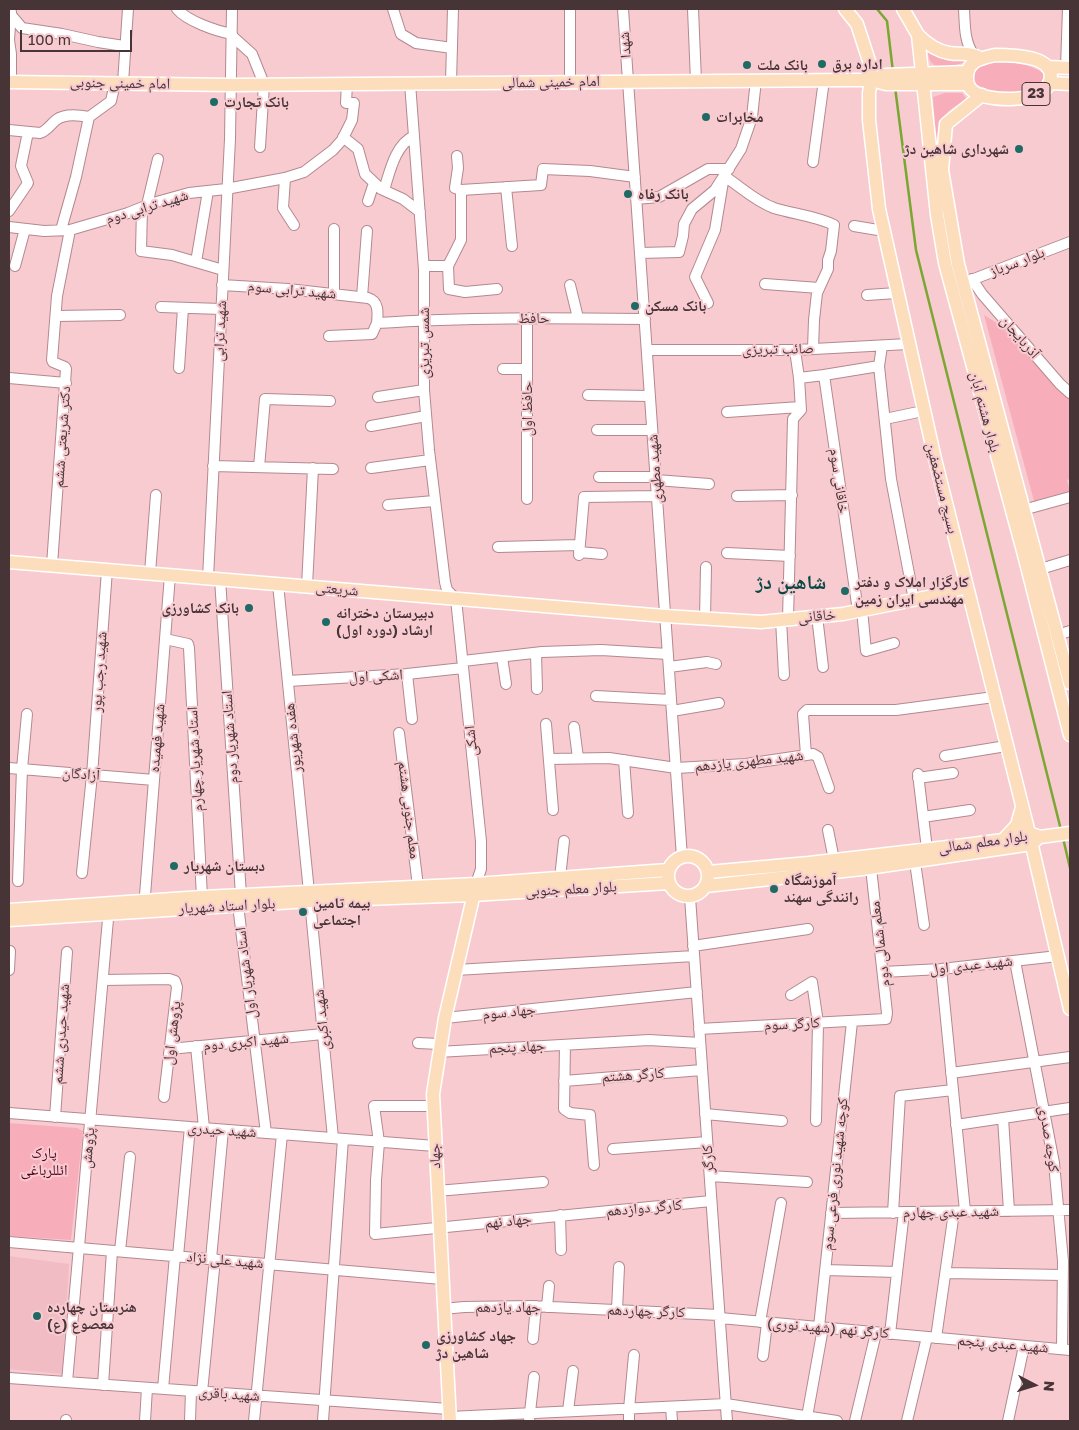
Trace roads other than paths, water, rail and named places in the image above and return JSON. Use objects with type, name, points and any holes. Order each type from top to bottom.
[{"type":"main road","name":"بسیج مستضعفین","points":[[844,9],[857,24],[870,64],[882,81],[869,93],[869,120],[875,184],[884,231],[923,411],[1006,746],[1022,807],[1038,837],[1058,956],[1070,1009]]},
{"type":"main road","points":[[903,9],[918,36],[924,42],[948,53],[977,56],[967,78],[917,80]]},
{"type":"main road","name":"بلوار هشتم آبان","points":[[918,36],[917,80],[936,216],[945,263],[962,282]]},
{"type":"main road","name":"23","points":[[967,78],[973,92],[1001,99],[1020,98],[1038,94],[1046,89],[1049,84],[1050,75],[1047,67],[1040,61],[1010,55],[977,56]]},
{"type":"main road","name":"23","points":[[1047,67],[1068,68]]},
{"type":"main road","name":"امام خمینی شمالی","points":[[232,85],[696,80],[917,80]]},
{"type":"main road","name":"امام خمینی جنوبی","points":[[10,82],[232,85]]},
{"type":"main road","name":"23","points":[[1049,84],[1070,84]]},
{"type":"main road","name":"بلوار هشتم آبان","points":[[982,95],[946,124],[942,170],[958,264],[999,440],[1034,571],[1057,635],[1070,683]]},
{"type":"main road","name":"بلوار هشتم آبان","points":[[999,440],[1023,510],[1034,571],[1070,735]]},
{"type":"main road","name":"شریعتی","points":[[9,562],[666,616]]},
{"type":"main road","name":"خاقانی","points":[[666,616],[761,622],[860,611],[967,587]]},
{"type":"main road","points":[[1003,840],[1017,825],[1022,807]]},
{"type":"main road","points":[[1038,837],[1070,833]]},
{"type":"main road","name":"بلوار معلم شمالی","points":[[706,886],[915,862],[936,852],[1003,840],[1038,837]]},
{"type":"main road","name":"بلوار معلم شمالی","points":[[708,872],[936,852],[1038,837]]},
{"type":"main road","points":[[682,856],[689,856],[701,861],[708,872],[706,886],[702,891],[690,896],[677,894],[669,883],[668,870],[676,859],[682,856]]},
{"type":"main road","name":"بلوار معلم جنوبی","points":[[309,897],[418,886],[475,889],[560,878],[668,870]]},
{"type":"main road","name":"بلوار معلم جنوبی","points":[[309,897],[475,889],[669,883]]},
{"type":"main road","name":"جهاد","points":[[449,1416],[432,1094],[444,1018],[475,889]]},
{"type":"main road","name":"بلوار استاد شهریار","points":[[144,906],[202,897],[239,900]]},
{"type":"main road","name":"بلوار استاد شهریار","points":[[9,920],[144,906],[309,897]]},
{"type":"main road","name":"بلوار استاد شهریار","points":[[9,910],[109,909]]},
{"type":"street","points":[[9,130],[44,132],[61,117],[78,115],[89,118],[111,100],[119,83],[128,9]]},
{"type":"street","points":[[177,9],[181,14],[214,30],[232,35],[252,54],[264,84],[260,147]]},
{"type":"street","name":"شهید ترابی","points":[[214,579],[213,466],[232,85],[232,9]]},
{"type":"street","points":[[393,9],[401,34],[416,43],[452,48]]},
{"type":"street","points":[[451,82],[453,9]]},
{"type":"street","points":[[570,9],[570,81]]},
{"type":"street","name":"شهدا","points":[[623,9],[628,81]]},
{"type":"street","points":[[693,9],[696,80]]},
{"type":"street","points":[[964,9],[966,37],[977,56]]},
{"type":"street","points":[[1068,9],[1068,68]]},
{"type":"street","points":[[10,12],[22,28],[124,46]]},
{"type":"street","points":[[10,12],[10,82]]},
{"type":"street","points":[[640,253],[679,252],[684,224],[692,209],[715,190],[741,148],[752,117],[756,80]]},
{"type":"street","points":[[813,162],[824,80]]},
{"type":"street","name":"شهید مطهری","points":[[628,81],[682,856]]},
{"type":"street","name":"شمس تبریزی","points":[[410,83],[424,266],[424,390],[426,416],[434,501],[445,582],[447,590],[456,599]]},
{"type":"street","points":[[347,84],[346,102],[354,103],[352,120],[343,138],[358,149],[365,174],[374,183],[403,199],[420,212]]},
{"type":"street","name":"دکتر شریعتی ششم","points":[[52,565],[66,383],[65,367],[52,360],[65,230],[89,118]]},
{"type":"street","points":[[9,211],[28,183],[21,166],[28,132]]},
{"type":"street","points":[[384,190],[399,149],[408,139],[414,136]]},
{"type":"street","name":"شهید ترابی دوم","points":[[9,227],[44,232],[65,230],[128,214],[145,206],[188,193],[226,189],[285,178],[304,172],[333,150],[343,138]]},
{"type":"street","points":[[457,156],[458,168],[455,188],[461,190],[540,185],[543,169],[590,171],[635,177]]},
{"type":"street","points":[[158,159],[145,206],[141,252],[172,255],[223,270]]},
{"type":"street","points":[[636,199],[660,197],[708,169],[727,173],[757,201],[773,208],[834,225],[828,268],[817,293],[814,320],[814,349]]},
{"type":"street","points":[[708,303],[695,277],[715,230],[727,173]]},
{"type":"street","points":[[285,178],[284,208],[294,225]]},
{"type":"street","points":[[368,201],[374,183]]},
{"type":"street","points":[[506,187],[512,246]]},
{"type":"street","points":[[461,190],[461,240],[448,266],[449,289],[464,292],[498,289]]},
{"type":"street","points":[[196,262],[208,191]]},
{"type":"street","points":[[854,226],[884,231]]},
{"type":"street","points":[[15,266],[25,229]]},
{"type":"street","points":[[334,230],[334,294]]},
{"type":"street","points":[[329,336],[372,334],[377,323],[378,312],[376,304],[373,299],[362,297],[366,231]]},
{"type":"street","name":"بلوار سرباز","points":[[962,282],[1070,242]]},
{"type":"street","points":[[424,266],[448,266]]},
{"type":"street","name":"آذربایجان","points":[[962,282],[982,294],[1070,393]]},
{"type":"street","points":[[764,284],[819,288]]},
{"type":"street","name":"شهید ترابی سوم","points":[[222,285],[362,297]]},
{"type":"street","points":[[570,286],[578,318]]},
{"type":"street","points":[[867,295],[898,294]]},
{"type":"street","points":[[161,307],[221,309]]},
{"type":"street","points":[[178,368],[183,308]]},
{"type":"street","points":[[56,316],[120,315]]},
{"type":"street","name":"حافظ","points":[[377,323],[527,318],[645,319]]},
{"type":"street","name":"حافظ اول","points":[[527,318],[527,499]]},
{"type":"street","name":"صائب تبریزی","points":[[647,350],[795,350],[908,344]]},
{"type":"street","points":[[882,346],[879,366],[891,479],[914,600]]},
{"type":"street","points":[[784,675],[784,619],[790,556],[793,420],[801,410],[795,350]]},
{"type":"street","points":[[799,378],[879,366]]},
{"type":"street","points":[[503,369],[527,369]]},
{"type":"street","name":"خاقانی سوم","points":[[824,375],[866,651],[894,644]]},
{"type":"street","points":[[9,378],[66,383]]},
{"type":"street","points":[[378,397],[424,390]]},
{"type":"street","points":[[588,396],[650,396]]},
{"type":"street","points":[[259,467],[265,399],[330,401]]},
{"type":"street","points":[[727,412],[800,407]]},
{"type":"street","points":[[885,419],[923,411]]},
{"type":"street","points":[[371,426],[426,416]]},
{"type":"street","points":[[597,430],[652,430]]},
{"type":"street","points":[[371,468],[430,460]]},
{"type":"street","points":[[213,466],[333,469]]},
{"type":"street","points":[[307,586],[313,468]]},
{"type":"street","points":[[599,477],[656,479],[709,484]]},
{"type":"street","points":[[150,573],[156,495]]},
{"type":"street","points":[[579,550],[584,497],[657,496]]},
{"type":"street","points":[[737,496],[792,497]]},
{"type":"street","points":[[1023,510],[1070,497]]},
{"type":"street","points":[[388,505],[434,501]]},
{"type":"street","points":[[498,547],[579,550],[602,554]]},
{"type":"street","points":[[727,553],[790,556]]},
{"type":"street","points":[[1034,571],[1070,560]]},
{"type":"street","points":[[705,619],[706,567]]},
{"type":"street","name":"شهید رجب پور","points":[[82,872],[92,775],[107,570]]},
{"type":"street","name":"شهید فهمیده","points":[[144,906],[170,575]]},
{"type":"street","name":"استاد شهریار دوم","points":[[214,579],[239,900]]},
{"type":"street","name":"هفده شهریور","points":[[278,584],[309,897]]},
{"type":"street","name":"اشکی","points":[[456,599],[482,856],[481,869],[475,889]]},
{"type":"street","points":[[817,616],[823,667]]},
{"type":"street","points":[[1057,635],[1070,631]]},
{"type":"street","name":"استاد شهریار چهارم","points":[[165,639],[185,642],[189,648],[202,897]]},
{"type":"street","name":"اشکی اول","points":[[288,681],[407,674],[502,657],[536,653],[601,650],[668,654]]},
{"type":"street","points":[[536,653],[537,689]]},
{"type":"street","points":[[502,657],[506,684]]},
{"type":"street","points":[[669,667],[707,662],[716,664]]},
{"type":"street","points":[[407,674],[412,719]]},
{"type":"street","points":[[596,696],[671,700]]},
{"type":"street","points":[[806,755],[803,714],[807,710],[896,710],[994,698]]},
{"type":"street","points":[[672,711],[719,703]]},
{"type":"street","points":[[18,881],[22,770],[27,714]]},
{"type":"street","points":[[546,724],[553,810]]},
{"type":"street","points":[[574,727],[578,758]]},
{"type":"street","name":"معلم جنوبی هشتم","points":[[400,733],[418,886]]},
{"type":"street","points":[[945,756],[1006,746]]},
{"type":"street","name":"شهید مطهری یازدهم","points":[[549,759],[609,758],[676,768],[746,764],[813,754],[818,757],[829,788]]},
{"type":"street","points":[[624,760],[628,813]]},
{"type":"street","name":"آزادگان","points":[[9,768],[154,780]]},
{"type":"street","points":[[936,852],[923,817],[918,776],[952,773]]},
{"type":"street","points":[[923,817],[970,810]]},
{"type":"street","points":[[828,830],[834,860]]},
{"type":"street","points":[[560,878],[564,841]]},
{"type":"street","points":[[915,862],[924,925]]},
{"type":"street","name":"معلم شمالی دوم","points":[[871,868],[883,972],[886,1019]]},
{"type":"street","name":"کارگر","points":[[690,896],[727,1421]]},
{"type":"street","name":"شهید اکبری","points":[[309,897],[323,1034],[338,1138],[338,1207],[323,1421]]},
{"type":"street","name":"استاد شهریار اول","points":[[239,900],[266,1133]]},
{"type":"street","name":"پژوهش","points":[[67,1382],[109,909]]},
{"type":"street","points":[[456,970],[575,963],[694,951],[808,929]]},
{"type":"street","points":[[9,970],[10,951]]},
{"type":"street","name":"شهید حیدری ششم","points":[[54,1117],[67,952]]},
{"type":"street","name":"شهید عبدی اول","points":[[883,972],[941,969],[1058,956]]},
{"type":"street","name":"کوچه صدری","points":[[1015,961],[1054,1162],[1059,1210],[1066,1350]]},
{"type":"street","points":[[907,1421],[931,1338],[960,1211],[956,1125],[941,969]]},
{"type":"street","name":"پژوهش اول","points":[[103,980],[169,979],[175,981],[177,987],[164,1097]]},
{"type":"street","points":[[791,996],[812,982],[818,1023],[816,1121]]},
{"type":"street","name":"جهاد سوم","points":[[444,1018],[697,992]]},
{"type":"street","name":"کارگر سوم","points":[[699,1029],[886,1019]]},
{"type":"street","name":"کوچه شهید نوری فرعی سوم","points":[[807,1417],[821,1328],[825,1270],[852,1022]]},
{"type":"street","name":"شهید اکبری دوم","points":[[170,1049],[323,1034]]},
{"type":"street","name":"جهاد پنجم","points":[[418,1043],[439,1048],[565,1045],[649,1040],[700,1043]]},
{"type":"street","points":[[565,1045],[564,1109],[570,1113],[588,1114],[591,1117],[594,1165]]},
{"type":"street","points":[[196,1046],[204,1128]]},
{"type":"street","points":[[951,1073],[1070,1057]]},
{"type":"street","name":"کارگر هشتم","points":[[564,1081],[702,1070]]},
{"type":"street","points":[[893,1213],[900,1096],[953,1090]]},
{"type":"street","points":[[379,1142],[374,1106],[433,1106]]},
{"type":"street","points":[[956,1125],[1070,1108]]},
{"type":"street","name":"شهید حیدری","points":[[9,1113],[435,1146]]},
{"type":"street","points":[[705,1114],[782,1121]]},
{"type":"street","points":[[1003,1118],[1009,1211]]},
{"type":"street","points":[[163,1389],[190,1127]]},
{"type":"street","points":[[190,1421],[208,1329],[223,1130]]},
{"type":"street","points":[[254,1421],[282,1134]]},
{"type":"street","name":"جهاد نهم","points":[[379,1142],[375,1234],[577,1214]]},
{"type":"street","points":[[613,1149],[707,1142]]},
{"type":"street","points":[[103,1385],[116,1251],[130,1157]]},
{"type":"street","points":[[710,1176],[807,1182]]},
{"type":"street","points":[[437,1191],[544,1182]]},
{"type":"street","name":"کارگر دوازدهم","points":[[577,1214],[712,1201]]},
{"type":"street","points":[[764,1356],[763,1322],[780,1204]]},
{"type":"street","name":"شهید عبدی چهارم","points":[[831,1213],[1070,1210]]},
{"type":"street","points":[[890,1334],[904,1212]]},
{"type":"street","points":[[560,1216],[561,1250]]},
{"type":"street","name":"شهید علی نژاد","points":[[9,1242],[442,1279]]},
{"type":"street","points":[[617,1310],[620,1267]]},
{"type":"street","points":[[825,1270],[897,1272]]},
{"type":"street","points":[[946,1273],[1063,1275]]},
{"type":"street","points":[[547,1307],[549,1286]]},
{"type":"street","points":[[533,1338],[536,1306]]},
{"type":"street","name":"جهاد یازدهم","points":[[443,1309],[536,1306],[573,1308]]},
{"type":"street","name":"کارگر چهاردهم","points":[[573,1308],[720,1316]]},
{"type":"street","name":"کارگر نهم (شهید نوری)","points":[[720,1316],[763,1322],[931,1338]]},
{"type":"street","points":[[856,1421],[876,1332]]},
{"type":"street","name":"شهید عبدی پنجم","points":[[931,1338],[1066,1350]]},
{"type":"street","points":[[1008,1421],[1024,1346]]},
{"type":"street","points":[[630,1421],[629,1409],[634,1355]]},
{"type":"street","points":[[568,1412],[573,1371]]},
{"type":"street","points":[[529,1417],[534,1377]]},
{"type":"street","name":"شهید باقری","points":[[9,1378],[325,1400],[449,1416],[529,1417],[568,1412],[726,1404],[837,1421]]},
{"type":"street","points":[[145,1421],[147,1388]]},
{"type":"street","points":[[671,1407],[672,1421]]},
{"type":"waterway","points":[[877,9],[887,21],[893,72]]},
{"type":"waterway","points":[[895,87],[916,250],[1061,830]]},
{"type":"waterway","points":[[1063,838],[1070,868]]},
{"type":"place","name":"اداره برق","points":[[822,64]]},
{"type":"place","name":"بانک ملت","points":[[747,65]]},
{"type":"place","name":"بانک تجارت","points":[[214,102]]},
{"type":"place","name":"مخابرات","points":[[706,117]]},
{"type":"place","name":"شهرداری شاهین دژ","points":[[1019,149]]},
{"type":"place","name":"بانک رفاه","points":[[628,194]]},
{"type":"place","name":"بانک مسکن","points":[[635,306]]},
{"type":"place","name":"کارگزار املاک و دفتر مهندسی ایران زمین","points":[[845,591]]},
{"type":"place","name":"بانک کشاورزی","points":[[249,608]]},
{"type":"place","name":"دبیرستان دخترانه ارشاد (دوره اول)","points":[[326,622]]},
{"type":"place","name":"دبستان شهریار","points":[[174,866]]},
{"type":"place","name":"آموزشگاه رانندگی سهند","points":[[774,889]]},
{"type":"place","name":"بیمه تامین اجتماعی","points":[[303,912]]},
{"type":"place","name":"هنرستان چهارده معصوع (ع)","points":[[37,1316]]},
{"type":"place","name":"جهاد کشاورزى شاهین دژ","points":[[426,1345]]},
{"type":"district","name":"شاهین دژ","points":[[791,583]]},
{"type":"park label","name":"پارک ائللرباغی","points":[[44,1162]]}]
